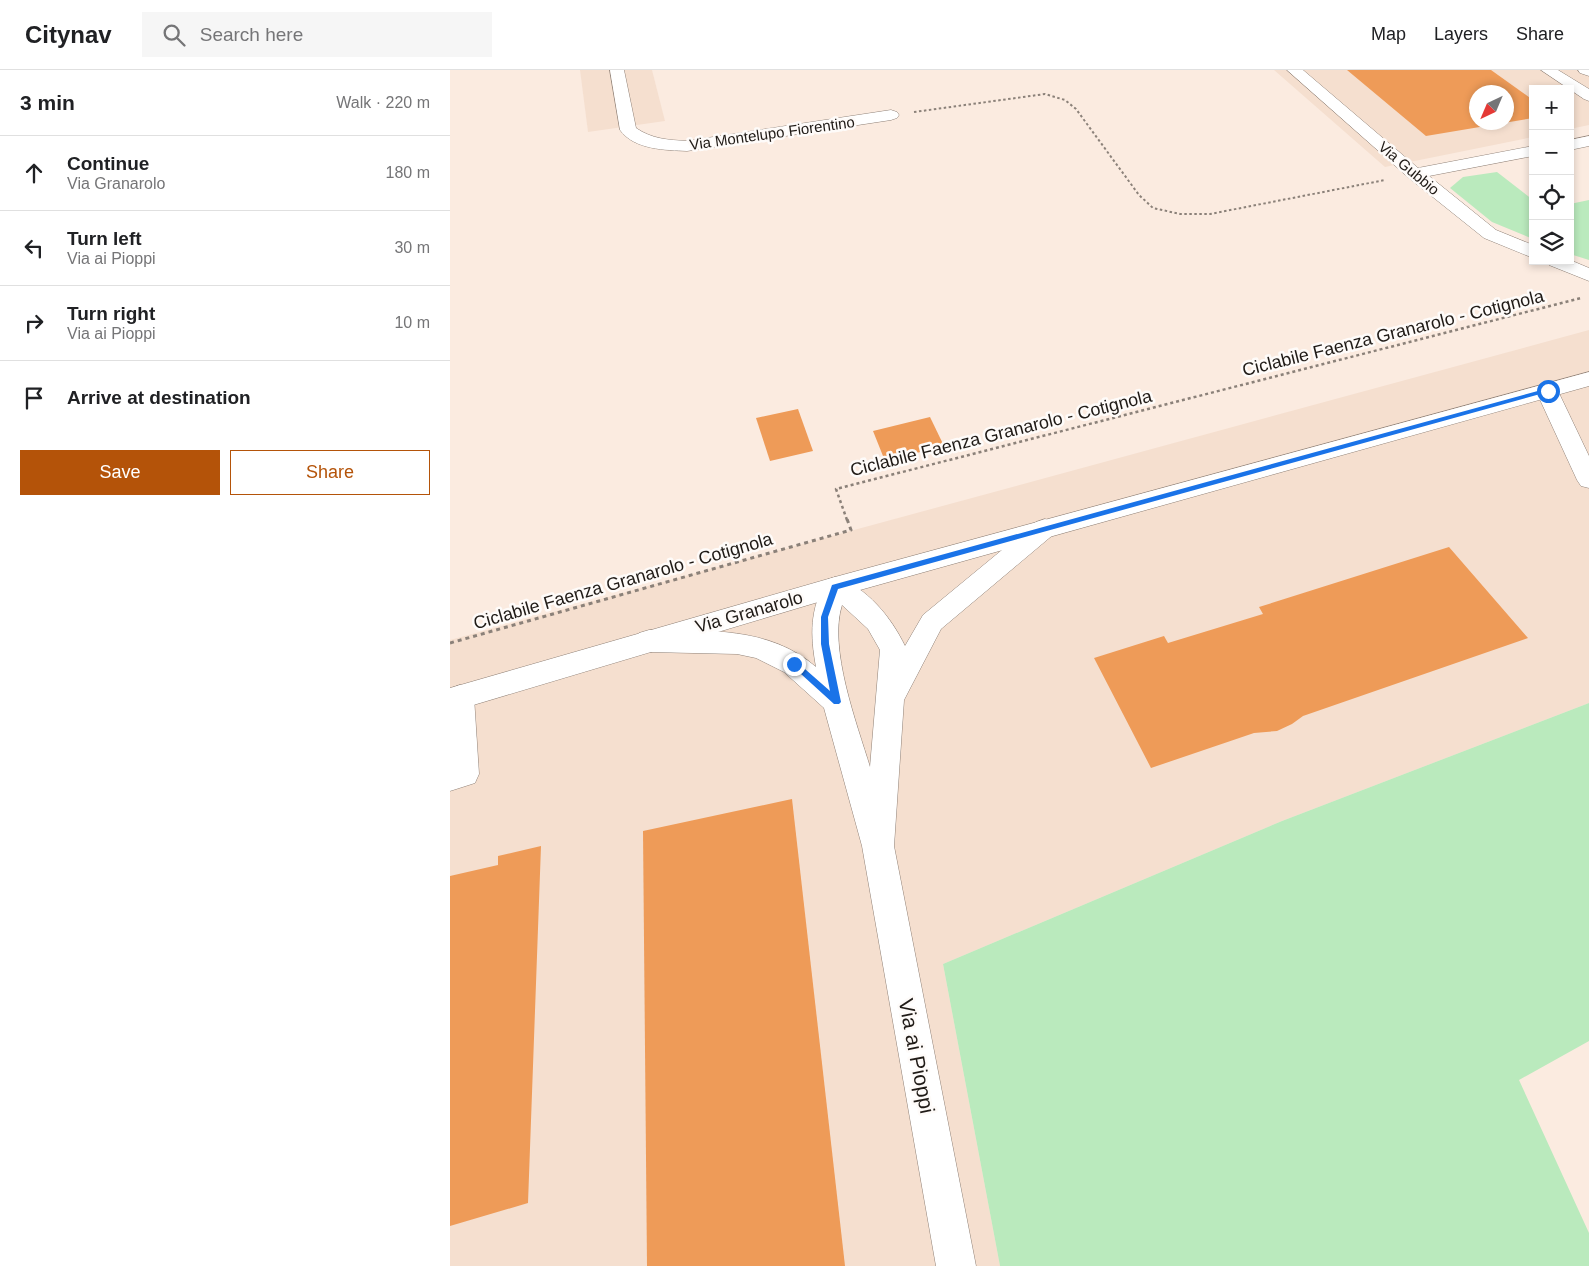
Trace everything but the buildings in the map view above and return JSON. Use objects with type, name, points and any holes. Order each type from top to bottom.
[{"type":"street","name":"Via Montelupo Fiorentino","points":[[617,70],[628,130],[640,140],[663,145],[687,146],[891,115]]},
{"type":"street","name":"Via Gubbio","points":[[1294,70],[1415,174],[1490,234],[1529,250]]},
{"type":"street","points":[[1548,70],[1589,96]]},
{"type":"street","points":[[1585,70],[1589,72]]},
{"type":"street","points":[[1574,144],[1589,141]]},
{"type":"street","points":[[1415,174],[1529,152]]},
{"type":"street","points":[[1565,265],[1589,275]]},
{"type":"street","name":"Via Granarolo","points":[[450,778],[464,774],[455,698],[835,587],[1548,391],[1589,378]]},
{"type":"street","points":[[1548,391],[1589,480]]},
{"type":"street","name":"Via ai Pioppi","points":[[890,701],[932,622],[1045,528]]},
{"type":"street","name":"Via ai Pioppi","points":[[878,846],[894,650],[888,636],[872,616],[857,602],[835,587],[824,617],[825,644],[836,702],[878,846],[956,1266]]},
{"type":"street","points":[[647,641],[737,643],[761,648],[794,664],[836,702]]},
{"type":"path","points":[[891,115],[1045,94],[1065,100],[1076,109],[1139,195],[1153,208],[1180,214],[1210,214],[1415,174]]},
{"type":"path","name":"Ciclabile Faenza Granarolo - Cotignola","points":[[450,643],[851,530],[836,488],[1589,296]]},
{"type":"shaded area","points":[[580,70],[652,70],[665,121],[588,132]]},
{"type":"shaded area","points":[[1274,70],[1589,70],[1589,125],[1574,128],[1574,85],[1529,85],[1529,138],[1385,167]]},
{"type":"shaded area","points":[[1589,330],[1589,703],[1282,821],[943,964],[1000,1266],[450,1266],[450,640]]},
{"type":"green space","points":[[1497,172],[1529,197],[1529,237],[1492,222],[1450,188],[1463,177]]},
{"type":"green space","points":[[1589,200],[1589,260],[1574,255],[1574,203]]},
{"type":"green space","points":[[1589,703],[1589,1041],[1519,1080],[1589,1233],[1589,1266],[1000,1266],[943,964],[1282,821]]},
{"type":"route","points":[[794,664],[836,702],[825,644],[824,617],[835,587],[1548,391]]}]
